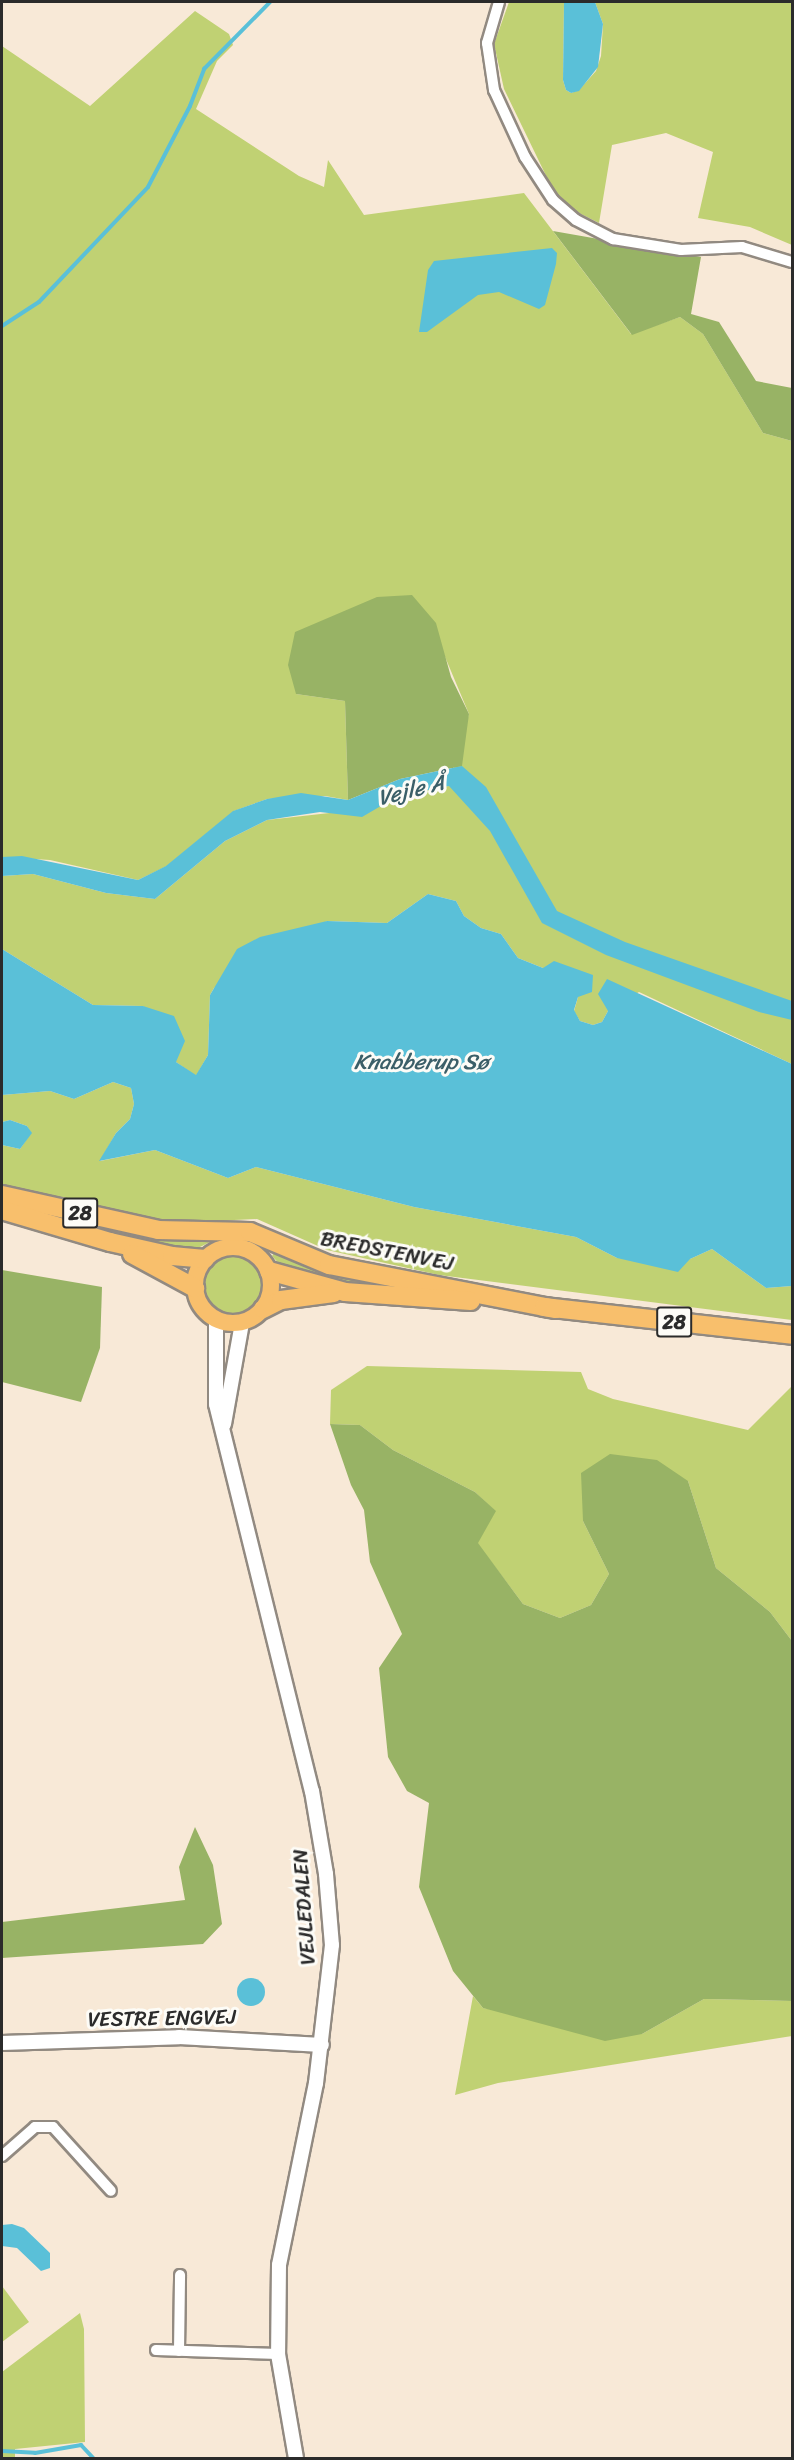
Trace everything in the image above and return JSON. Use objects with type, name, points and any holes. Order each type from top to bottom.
[{"type":"highway","name":"BREDSTENVEJ","points":[[2,1195],[158,1230],[250,1232],[329,1265],[556,1309]]},
{"type":"highway","name":"28","points":[[2,1210],[110,1242],[172,1256],[205,1259]]},
{"type":"highway","name":"28","points":[[110,1242],[195,1288]]},
{"type":"highway","name":"BREDSTENVEJ","points":[[269,1271],[345,1292],[556,1309],[792,1335]]},
{"type":"highway","name":"BREDSTENVEJ","points":[[264,1309],[281,1300],[345,1292]]},
{"type":"main road","name":"28","points":[[205,1259],[228,1247],[245,1248],[260,1257],[269,1271]]},
{"type":"main road","points":[[205,1259],[195,1288],[204,1310],[216,1320],[242,1323]]},
{"type":"main road","points":[[264,1309],[271,1291],[269,1271]]},
{"type":"main road","name":"28","points":[[242,1323],[264,1309]]},
{"type":"street","points":[[499,2],[487,43],[494,90],[525,157],[553,200],[576,220],[613,239],[681,250],[742,247],[792,261]]},
{"type":"street","name":"VEJLEDALEN","points":[[216,1320],[216,1404],[312,1791],[326,1874],[332,1945],[322,2045],[279,2265],[278,2354],[296,2458]]},
{"type":"street","name":"VEJLEDALEN","points":[[224,1429],[242,1323]]},
{"type":"street","name":"VESTRE ENGVEJ","points":[[2,2043],[179,2037],[322,2045]]},
{"type":"street","points":[[2,2156],[35,2127],[53,2127],[111,2191]]},
{"type":"street","points":[[179,2351],[180,2276]]},
{"type":"street","points":[[156,2350],[278,2354]]},
{"type":"green space","points":[[509,2],[564,2],[563,80],[566,90],[571,93],[579,90],[596,71],[601,56],[603,24],[595,2],[792,2],[792,245],[750,227],[698,218],[713,152],[666,133],[612,145],[599,223],[577,212],[553,190],[504,89],[494,44]]},
{"type":"green space","points":[[195,11],[229,34],[233,45],[217,61],[196,109],[299,176],[324,187],[328,160],[364,215],[524,193],[631,334],[680,317],[703,334],[763,433],[792,441],[792,1064],[639,992],[608,1011],[602,1022],[593,1025],[580,1021],[574,1011],[578,997],[543,968],[518,958],[501,934],[481,928],[464,916],[456,901],[428,894],[387,923],[327,921],[214,988],[210,995],[208,1055],[196,1076],[176,1062],[143,1006],[93,1005],[2,949],[2,876],[33,874],[106,893],[155,899],[225,841],[267,820],[374,808],[416,790],[449,786],[469,714],[443,652],[296,694],[345,701],[348,800],[325,796],[267,799],[234,811],[167,866],[138,880],[50,860],[2,857],[2,46],[90,106]]},
{"type":"green space","points":[[553,231],[701,257],[691,314],[719,322],[756,381],[792,388],[792,441],[763,433],[703,334],[680,317],[632,335]]},
{"type":"green space","points":[[412,595],[436,623],[451,677],[469,714],[462,766],[400,779],[348,800],[345,701],[296,694],[288,665],[295,632],[377,597]]},
{"type":"green space","points":[[113,1082],[131,1088],[134,1104],[130,1119],[116,1133],[100,1161],[155,1150],[228,1178],[256,1167],[414,1207],[576,1237],[617,1258],[690,1259],[712,1249],[766,1288],[792,1286],[792,1320],[439,1275],[327,1250],[257,1219],[168,1223],[2,1187],[2,1145],[20,1149],[31,1133],[27,1126],[10,1120],[2,1122],[2,1095],[50,1091],[74,1099]]},
{"type":"green space","points":[[96,1223],[213,1237],[214,1240],[194,1250],[177,1252],[95,1228]]},
{"type":"green space","points":[[276,1250],[367,1278],[366,1284],[309,1279],[284,1269],[272,1256]]},
{"type":"green space","points":[[227,1256],[239,1256],[254,1264],[262,1279],[262,1291],[254,1306],[239,1314],[227,1314],[212,1306],[204,1291],[204,1279],[212,1264]]},
{"type":"green space","points":[[2,1270],[102,1287],[100,1348],[81,1402],[2,1382]]},
{"type":"green space","points":[[367,1366],[581,1372],[588,1389],[613,1399],[748,1430],[792,1386],[792,1641],[770,1612],[716,1568],[688,1481],[583,1521],[609,1574],[591,1605],[560,1618],[523,1604],[477,1543],[495,1511],[475,1492],[393,1450],[360,1425],[330,1424],[331,1390]]},
{"type":"green space","points":[[330,1424],[360,1425],[393,1450],[475,1492],[496,1511],[478,1543],[523,1604],[560,1618],[591,1605],[609,1574],[583,1521],[581,1473],[610,1454],[657,1460],[688,1481],[716,1568],[770,1612],[792,1641],[792,2001],[704,1999],[642,2034],[605,2041],[483,2008],[453,1971],[419,1887],[429,1803],[407,1791],[388,1757],[379,1668],[402,1634],[370,1562],[364,1510],[351,1485]]},
{"type":"green space","points":[[195,1827],[213,1865],[222,1924],[203,1944],[2,1958],[2,1922],[185,1900],[179,1867]]},
{"type":"green space","points":[[473,1996],[483,2008],[642,2034],[704,1999],[792,2001],[792,2036],[498,2083],[455,2095]]},
{"type":"green space","points":[[2,2286],[29,2322],[2,2342]]},
{"type":"green space","points":[[80,2313],[84,2329],[85,2442],[15,2449],[15,2458],[2,2458],[2,2372]]},
{"type":"water","points":[[564,2],[595,2],[603,24],[598,67],[579,91],[571,93],[566,90],[563,80]]},
{"type":"water","points":[[552,248],[557,253],[556,264],[545,305],[539,309],[499,292],[478,295],[427,332],[419,332],[428,270],[434,261]]},
{"type":"water","name":"Vejle Å","points":[[462,766],[486,787],[557,911],[625,942],[792,1001],[792,1020],[759,1012],[606,955],[542,923],[490,831],[449,786],[398,796],[362,817],[320,812],[267,820],[225,841],[155,899],[106,893],[33,874],[2,876],[2,857],[22,856],[138,880],[166,866],[233,811],[267,799],[301,793],[348,800],[400,779]]},
{"type":"water","name":"Knabberup Sø","points":[[428,894],[456,901],[464,916],[481,928],[501,934],[518,958],[543,968],[554,961],[593,975],[592,992],[578,997],[574,1010],[580,1021],[593,1025],[602,1022],[608,1011],[598,994],[607,979],[792,1064],[792,1286],[766,1288],[712,1249],[690,1259],[678,1272],[617,1258],[576,1237],[414,1207],[256,1167],[228,1178],[155,1150],[99,1161],[116,1133],[130,1119],[134,1104],[131,1088],[113,1082],[74,1099],[50,1091],[2,1095],[2,949],[93,1005],[143,1006],[174,1016],[185,1041],[176,1062],[196,1075],[208,1055],[210,995],[237,949],[260,937],[327,921],[387,923]]},
{"type":"water","points":[[10,1120],[27,1126],[32,1133],[20,1149],[2,1145],[2,1122]]},
{"type":"water","points":[[251,1978],[261,1982],[265,1992],[261,2002],[251,2006],[241,2002],[237,1992],[241,1982]]},
{"type":"water","points":[[12,2224],[24,2228],[50,2253],[50,2268],[41,2271],[17,2248],[2,2246],[2,2225]]},
{"type":"waterway","points":[[2,326],[39,302],[148,187],[190,106],[204,69],[270,2]]},
{"type":"waterway","points":[[2,2451],[35,2453],[81,2445],[93,2458]]}]
